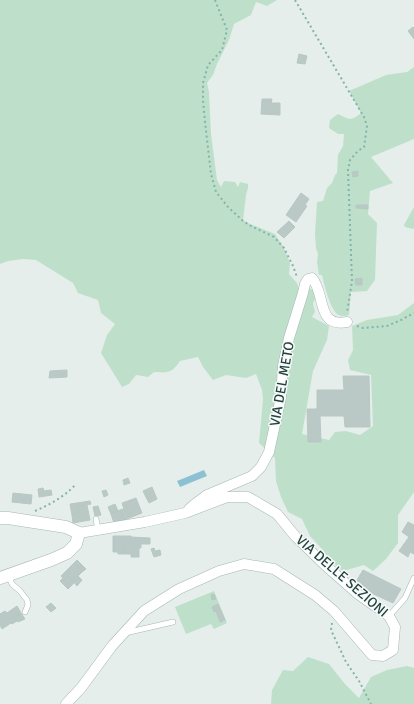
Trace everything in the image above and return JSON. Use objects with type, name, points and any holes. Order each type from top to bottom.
[{"type":"street","name":"VIA DEL METO","points":[[185,513],[194,504],[207,495],[252,476],[261,466],[269,452],[281,397],[283,366],[287,347],[308,278],[312,278],[316,283],[322,298],[322,307],[330,320],[336,323],[347,322]]},
{"type":"street","name":"VIA DELLE SEZIONI","points":[[66,704],[81,688],[122,634],[144,611],[179,589],[219,571],[244,564],[274,569],[315,595],[334,611],[372,655],[383,656],[393,650],[395,627],[390,616],[358,594],[325,565],[296,537],[277,514],[248,497],[227,497],[185,513],[145,522],[79,533]]},
{"type":"street","points":[[0,518],[66,527],[79,533],[76,544],[67,553],[4,576]]},
{"type":"lane","points":[[96,519],[98,530]]},
{"type":"lane","points":[[4,576],[27,600],[28,605],[25,612]]},
{"type":"lane","points":[[390,616],[405,598],[414,578]]},
{"type":"lane","points":[[122,634],[173,622]]},
{"type":"path","points":[[215,0],[227,30],[222,50],[208,64],[203,83],[203,94],[211,174],[216,192],[228,207],[242,220],[274,237],[284,248],[293,266],[303,293]]},
{"type":"path","points":[[295,0],[364,117],[367,126],[364,147],[350,160],[348,170],[352,281],[347,322],[364,328],[387,326],[414,313]]},
{"type":"path","points":[[33,512],[58,499],[76,484]]},
{"type":"path","points":[[334,611],[331,630],[346,662],[371,704]]},
{"type":"green space","points":[[0,0],[277,0],[267,6],[256,2],[251,15],[234,24],[229,40],[213,75],[207,83],[209,92],[211,134],[217,180],[221,187],[224,181],[235,182],[238,187],[240,182],[248,184],[243,220],[275,234],[284,248],[290,263],[289,274],[297,283],[300,292],[309,288],[314,291],[316,297],[313,303],[315,312],[312,317],[329,326],[327,340],[313,371],[302,434],[329,440],[335,432],[346,431],[360,435],[373,426],[371,375],[350,370],[348,360],[353,350],[352,326],[367,320],[398,315],[414,303],[414,492],[398,515],[398,543],[386,559],[373,571],[364,565],[343,571],[329,560],[323,550],[310,536],[302,519],[288,512],[276,481],[275,458],[259,443],[263,399],[262,390],[256,374],[246,378],[226,375],[213,380],[203,367],[198,357],[180,361],[175,368],[169,371],[154,372],[148,377],[136,375],[129,384],[122,387],[101,353],[107,335],[115,324],[101,313],[98,300],[78,293],[73,283],[36,260],[23,259],[8,261],[0,264]]},
{"type":"green space","points":[[414,67],[414,139],[371,157],[393,183],[370,191],[368,214],[377,223],[375,280],[367,291],[351,292],[349,315],[340,316],[334,311],[322,275],[319,275],[315,234],[317,202],[323,201],[327,188],[332,183],[337,173],[338,155],[343,146],[344,134],[338,134],[329,128],[330,120],[338,114],[350,119],[361,113],[349,91],[386,75],[407,72]]},
{"type":"green space","points":[[414,207],[413,229],[405,227],[404,225]]},
{"type":"green space","points":[[214,591],[227,623],[214,629],[211,624],[186,634],[175,607]]},
{"type":"green space","points":[[308,657],[329,664],[345,684],[359,698],[371,677],[387,670],[407,666],[414,668],[414,704],[271,704],[272,690],[283,670],[293,671]]},
{"type":"water","points":[[204,470],[207,476],[180,487],[177,481]]},
{"type":"building","points":[[413,27],[414,28],[414,39],[408,31]]},
{"type":"building","points":[[299,54],[307,56],[305,64],[297,63]]},
{"type":"building","points":[[262,99],[272,99],[271,103],[280,103],[280,115],[261,114]]},
{"type":"building","points":[[358,171],[358,176],[353,177],[352,172]]},
{"type":"building","points":[[301,193],[309,199],[305,205],[307,206],[296,222],[286,215]]},
{"type":"building","points":[[356,205],[368,205],[368,209],[356,208]]},
{"type":"building","points":[[289,221],[295,227],[284,238],[277,232]]},
{"type":"building","points":[[362,278],[362,285],[356,285],[355,279]]},
{"type":"building","points":[[67,370],[67,377],[49,378],[50,371]]},
{"type":"building","points":[[343,376],[369,376],[370,427],[345,427],[344,416],[320,416],[321,442],[308,442],[307,409],[317,409],[317,390],[344,390]]},
{"type":"building","points":[[128,478],[130,483],[124,485],[123,480]]},
{"type":"building","points":[[152,487],[157,499],[149,503],[143,491]]},
{"type":"building","points":[[43,488],[44,491],[51,490],[52,495],[39,497],[38,489]]},
{"type":"building","points":[[106,490],[108,495],[104,497],[102,491]]},
{"type":"building","points":[[13,493],[32,495],[31,504],[12,502]]},
{"type":"building","points":[[136,498],[142,513],[124,520],[120,510],[127,508],[125,502]]},
{"type":"building","points":[[90,501],[91,504],[78,506],[77,503]]},
{"type":"building","points":[[125,502],[127,508],[124,509],[122,503]]},
{"type":"building","points":[[77,503],[79,513],[72,515],[70,504]]},
{"type":"building","points":[[115,504],[118,511],[111,514],[108,507]]},
{"type":"building","points":[[87,505],[90,520],[73,523],[72,515],[79,513],[78,506]]},
{"type":"building","points":[[98,506],[101,515],[95,516],[93,507]]},
{"type":"building","points":[[120,510],[124,520],[114,523],[111,514]]},
{"type":"building","points":[[408,522],[414,525],[414,554],[410,552],[408,557],[399,551],[409,537],[402,532]]},
{"type":"building","points":[[113,536],[131,536],[131,548],[124,548],[123,554],[113,552]]},
{"type":"building","points":[[131,537],[150,538],[150,544],[141,544],[141,548],[139,548],[139,557],[131,557]]},
{"type":"building","points":[[124,548],[131,548],[131,554],[123,554]]},
{"type":"building","points":[[154,548],[155,551],[160,550],[161,555],[154,557],[151,549]]},
{"type":"building","points":[[77,560],[86,569],[82,572],[74,563]]},
{"type":"building","points":[[74,563],[82,572],[73,581],[67,576],[69,574],[66,571]]},
{"type":"building","points":[[363,570],[401,589],[393,603],[354,585]]},
{"type":"building","points":[[66,571],[69,574],[64,579],[70,584],[73,581],[74,583],[68,589],[60,581],[63,578],[61,576]]},
{"type":"building","points":[[67,576],[73,581],[70,584],[64,579]]},
{"type":"building","points":[[78,576],[82,580],[77,586],[73,581]]},
{"type":"building","points":[[214,594],[216,599],[212,600],[211,595]]},
{"type":"building","points":[[51,603],[56,608],[51,612],[46,607]]},
{"type":"building","points":[[218,604],[225,620],[220,622],[216,611],[214,612],[212,607]]},
{"type":"building","points":[[17,606],[21,613],[15,617],[17,621],[2,629],[0,625],[0,614],[5,611],[7,613]]},
{"type":"building","points":[[21,613],[25,619],[18,622],[15,617]]}]
